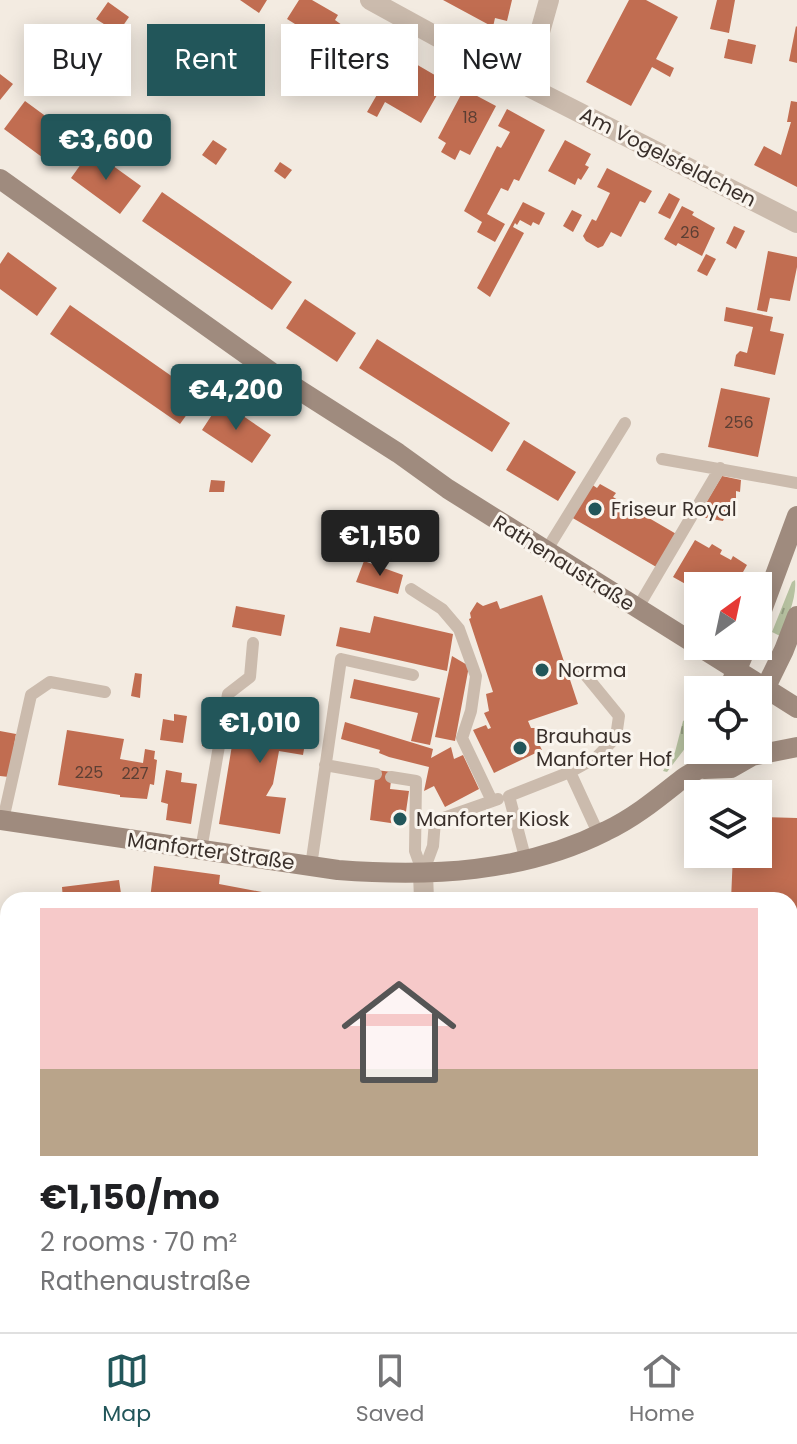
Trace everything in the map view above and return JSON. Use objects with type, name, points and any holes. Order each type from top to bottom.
[{"type":"main road","name":"Rathenaustraße","points":[[0,179],[271,372],[742,676]]},
{"type":"main road","points":[[772,583],[797,516]]},
{"type":"main road","points":[[771,676],[797,616]]},
{"type":"main road","points":[[734,676],[741,660]]},
{"type":"main road","name":"Rathenaustraße","points":[[772,699],[797,708]]},
{"type":"main road","points":[[772,752],[797,747]]},
{"type":"main road","name":"Manforter Straße","points":[[2,820],[311,866],[382,873],[481,870],[570,848],[599,835],[643,809],[692,764]]},
{"type":"main road","points":[[716,764],[731,768],[738,764]]},
{"type":"street","name":"Am Vogelsfeldchen","points":[[370,0],[434,35]]},
{"type":"street","points":[[542,24],[549,0]]},
{"type":"street","name":"Am Vogelsfeldchen","points":[[547,96],[797,223]]},
{"type":"street","points":[[423,873],[424,892]]},
{"type":"lane","points":[[546,551],[625,423]]},
{"type":"lane","points":[[662,459],[797,483]]},
{"type":"lane","points":[[637,609],[720,468]]},
{"type":"lane","points":[[411,589],[442,609],[459,629],[476,676],[471,711],[462,738],[492,801]]},
{"type":"lane","points":[[201,850],[228,694],[250,677],[253,643]]},
{"type":"lane","points":[[311,866],[341,659],[413,675]]},
{"type":"lane","points":[[423,873],[433,846],[435,821],[570,772],[597,757],[616,737],[619,716],[583,672]]},
{"type":"lane","points":[[2,820],[31,695],[50,682],[105,692]]},
{"type":"lane","points":[[325,765],[376,774]]},
{"type":"lane","points":[[570,772],[599,835]]},
{"type":"lane","points":[[391,777],[416,781],[415,851],[423,873]]},
{"type":"lane","points":[[509,796],[526,861]]},
{"type":"green space","points":[[795,580],[793,601],[780,636],[772,632]]},
{"type":"green space","points":[[683,721],[684,750],[667,772],[663,771],[675,752]]},
{"type":"building","points":[[240,0],[267,0],[259,13]]},
{"type":"building","points":[[299,0],[312,0],[338,15],[335,20],[341,24],[295,24],[287,19]]},
{"type":"building","points":[[443,0],[512,0],[507,21],[495,18],[494,24],[487,24]]},
{"type":"building","points":[[629,0],[646,0],[678,17],[656,59],[674,68],[670,77],[652,67],[631,106],[586,82]]},
{"type":"building","points":[[717,0],[735,0],[729,33],[710,29]]},
{"type":"building","points":[[108,2],[129,17],[124,24],[104,24],[96,19]]},
{"type":"building","points":[[797,27],[797,63],[789,61]]},
{"type":"building","points":[[728,39],[756,45],[752,64],[724,58]]},
{"type":"building","points":[[418,65],[434,75],[434,96],[436,96],[421,123],[385,102],[377,117],[367,112],[376,96],[418,96]]},
{"type":"building","points":[[0,74],[13,84],[0,100]]},
{"type":"building","points":[[460,96],[477,96],[496,106],[470,155],[460,150],[455,160],[441,152],[446,143],[438,138]]},
{"type":"building","points":[[25,101],[74,137],[54,166],[4,129]]},
{"type":"building","points":[[791,101],[797,102],[797,187],[754,165],[764,146],[781,155],[791,122],[787,122]]},
{"type":"building","points":[[507,109],[545,130],[519,181],[514,179],[508,191],[501,188],[487,214],[505,224],[495,242],[477,232],[482,222],[464,211],[497,146],[501,148],[510,132],[498,126]]},
{"type":"building","points":[[213,140],[227,149],[216,165],[202,155]]},
{"type":"building","points":[[565,140],[591,154],[585,165],[589,167],[575,185],[548,171]]},
{"type":"building","points":[[91,150],[141,186],[120,214],[71,178]]},
{"type":"building","points":[[280,162],[292,170],[285,179],[274,171]]},
{"type":"building","points":[[607,168],[652,191],[645,203],[640,201],[621,237],[611,232],[603,246],[598,248],[583,236],[592,219],[596,221],[610,193],[597,187]]},
{"type":"building","points":[[162,192],[292,282],[272,310],[142,221]]},
{"type":"building","points":[[669,193],[680,199],[670,219],[658,213]]},
{"type":"building","points":[[523,202],[545,213],[539,225],[533,222],[531,226],[520,220],[517,225],[515,223],[513,227],[524,233],[490,297],[477,288]]},
{"type":"building","points":[[682,206],[715,228],[702,256],[664,239]]},
{"type":"building","points":[[572,210],[582,215],[573,232],[563,226]]},
{"type":"building","points":[[734,226],[745,231],[736,249],[726,243]]},
{"type":"building","points":[[768,251],[797,257],[797,267],[790,301],[770,298],[767,312],[757,310]]},
{"type":"building","points":[[8,252],[57,288],[37,316],[0,289],[0,264]]},
{"type":"building","points":[[706,254],[716,259],[707,276],[697,271]]},
{"type":"building","points":[[305,299],[356,333],[337,362],[286,328]]},
{"type":"building","points":[[70,305],[200,396],[180,424],[50,334]]},
{"type":"building","points":[[726,307],[773,317],[770,331],[784,334],[775,375],[734,366],[740,351],[747,353],[753,327],[724,321]]},
{"type":"building","points":[[377,339],[510,423],[492,452],[359,368]]},
{"type":"building","points":[[721,388],[770,398],[758,457],[708,447]]},
{"type":"building","points":[[221,401],[271,435],[252,463],[202,430]]},
{"type":"building","points":[[524,440],[576,472],[558,501],[506,470]]},
{"type":"building","points":[[722,476],[741,480],[740,492],[736,491],[736,502],[731,502],[723,521],[701,517],[704,506]]},
{"type":"building","points":[[211,480],[225,481],[224,492],[209,492]]},
{"type":"building","points":[[591,484],[597,488],[600,484],[616,493],[613,497],[678,535],[658,568],[571,517]]},
{"type":"building","points":[[695,540],[709,548],[712,544],[722,550],[720,554],[731,560],[733,556],[747,565],[743,572],[684,572],[684,583],[673,577]]},
{"type":"building","points":[[364,561],[403,575],[398,594],[356,582]]},
{"type":"building","points":[[542,595],[578,704],[528,721],[539,734],[536,738],[542,750],[494,773],[473,730],[486,725],[488,729],[491,728],[484,713],[489,711],[486,694],[493,692],[469,619],[470,613],[477,602],[483,606],[497,601],[500,609]]},
{"type":"building","points":[[236,606],[285,615],[281,636],[232,627]]},
{"type":"building","points":[[374,616],[453,634],[447,671],[336,646],[340,627],[370,633]]},
{"type":"building","points":[[452,656],[469,666],[455,741],[435,737]]},
{"type":"building","points":[[135,673],[142,674],[140,698],[131,696]]},
{"type":"building","points":[[354,679],[440,698],[430,745],[411,741],[418,713],[350,698]]},
{"type":"building","points":[[239,703],[310,713],[303,755],[279,751],[273,784],[266,796],[286,798],[280,834],[219,824]]},
{"type":"building","points":[[174,714],[187,716],[183,743],[160,740],[163,719],[174,721]]},
{"type":"building","points":[[206,720],[219,721],[214,749],[202,746]]},
{"type":"building","points":[[345,722],[433,749],[431,758],[451,747],[454,759],[463,755],[479,789],[445,807],[434,786],[424,791],[429,767],[389,757],[379,753],[380,750],[341,739]]},
{"type":"building","points":[[67,730],[124,739],[120,759],[143,763],[145,749],[155,751],[154,785],[150,784],[147,799],[58,785]]},
{"type":"building","points":[[0,731],[16,734],[9,777],[0,776]]},
{"type":"building","points":[[166,770],[182,773],[181,782],[197,784],[191,824],[166,820],[168,804],[161,802]]},
{"type":"building","points":[[376,770],[392,772],[390,789],[409,791],[404,825],[370,820]]},
{"type":"building","points":[[772,817],[797,818],[797,892],[731,892],[732,868],[772,868]]},
{"type":"building","points":[[154,866],[220,875],[219,884],[262,892],[151,892]]},
{"type":"building","points":[[119,880],[121,892],[62,892],[62,887]]},
{"type":"place","name":"Friseur Royal","points":[[595,509]]},
{"type":"place","name":"Norma","points":[[542,670]]},
{"type":"place","name":"Brauhaus Manforter Hof","points":[[520,748]]},
{"type":"place","name":"Manforter Kiosk","points":[[400,819]]}]
